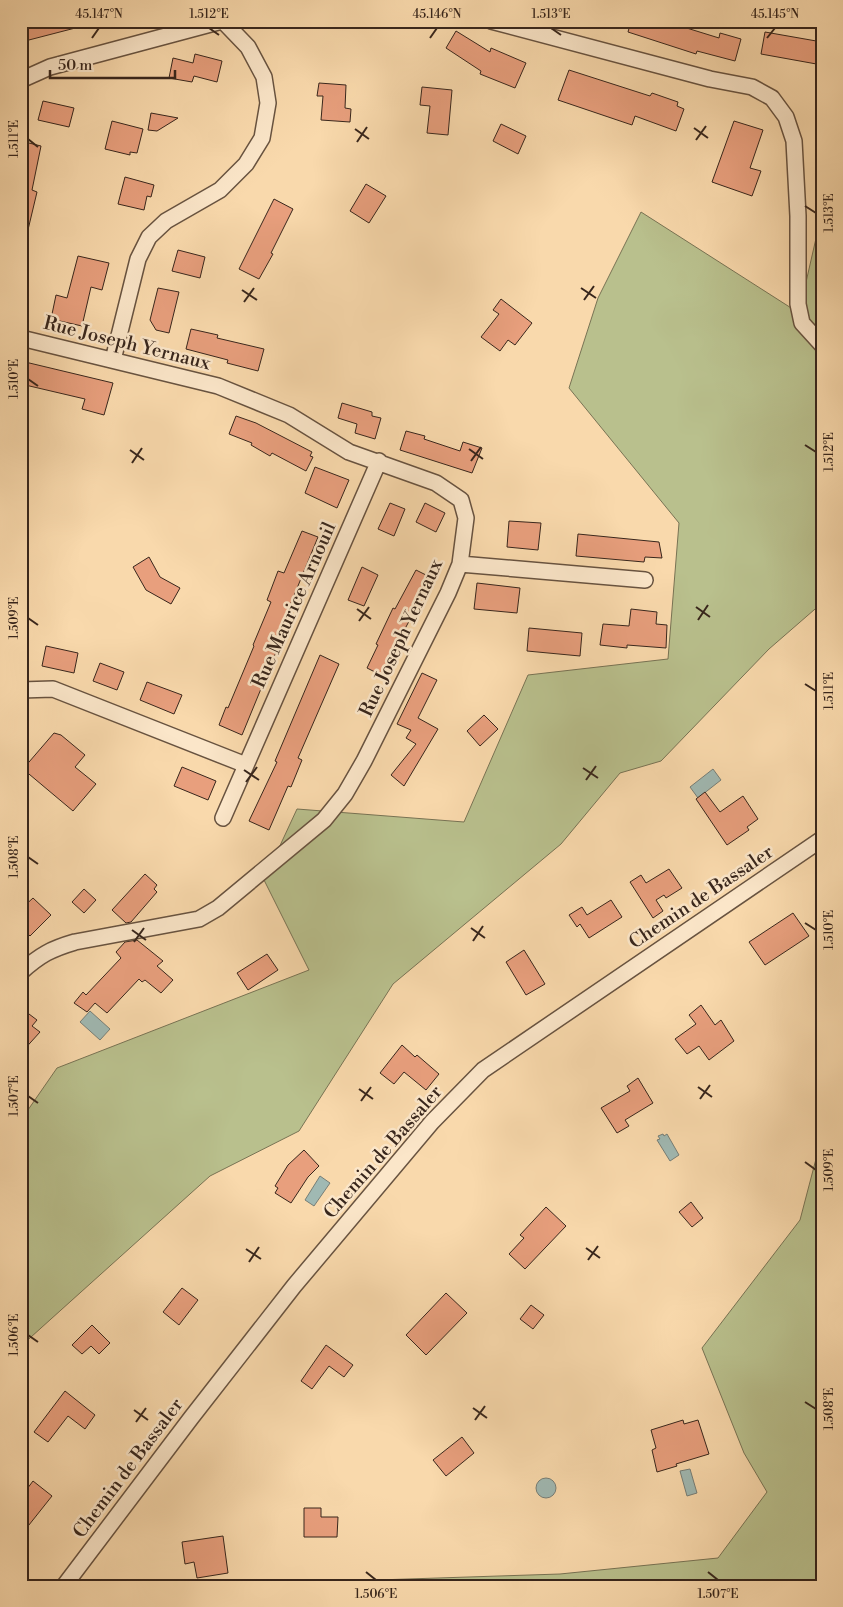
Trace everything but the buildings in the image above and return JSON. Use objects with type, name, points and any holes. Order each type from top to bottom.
[{"type":"street","points":[[21,80],[50,67],[223,21],[248,47],[264,77],[268,103],[262,138],[246,164],[220,190],[166,221],[149,237],[138,259],[113,360]]},
{"type":"street","points":[[491,21],[710,79],[752,87],[772,98],[786,117],[794,140],[798,216],[798,304],[802,324],[822,345]]},
{"type":"street","name":"Rue Joseph Yernaux","points":[[21,338],[218,386],[289,415],[349,452],[379,461],[436,483],[461,500],[466,518],[460,564],[448,593],[364,761],[345,794],[324,820],[218,908],[199,918],[110,935],[56,948],[36,958],[21,972]]},
{"type":"street","name":"Rue Maurice Arnouil","points":[[223,818],[379,461]]},
{"type":"street","points":[[460,564],[646,580]]},
{"type":"street","points":[[21,690],[53,689],[246,765]]},
{"type":"street","name":"Chemin de Bassaler","points":[[64,1586],[294,1286],[432,1122],[483,1070],[822,839]]},
{"type":"green space","points":[[641,212],[799,313],[822,212],[822,603],[769,649],[661,761],[620,773],[561,844],[393,984],[299,1131],[210,1176],[21,1346],[21,1120],[57,1068],[309,970],[264,880],[297,809],[464,822],[528,675],[668,659],[679,523],[569,388],[598,298]]},
{"type":"green space","points":[[822,1136],[822,1586],[339,1586],[377,1580],[560,1574],[718,1558],[767,1492],[744,1453],[702,1348],[800,1220]]},
{"type":"water","points":[[713,769],[721,780],[698,798],[690,787]]},
{"type":"water","points":[[90,1011],[110,1029],[100,1040],[80,1022]]},
{"type":"water","points":[[663,1134],[664,1136],[667,1134],[679,1155],[670,1161],[657,1140],[660,1139],[658,1136]]},
{"type":"water","points":[[320,1176],[330,1183],[314,1206],[305,1200]]},
{"type":"water","points":[[690,1469],[697,1493],[687,1496],[680,1471]]},
{"type":"water","points":[[542,1478],[550,1478],[556,1484],[556,1492],[550,1498],[542,1498],[536,1492],[536,1484]]}]
